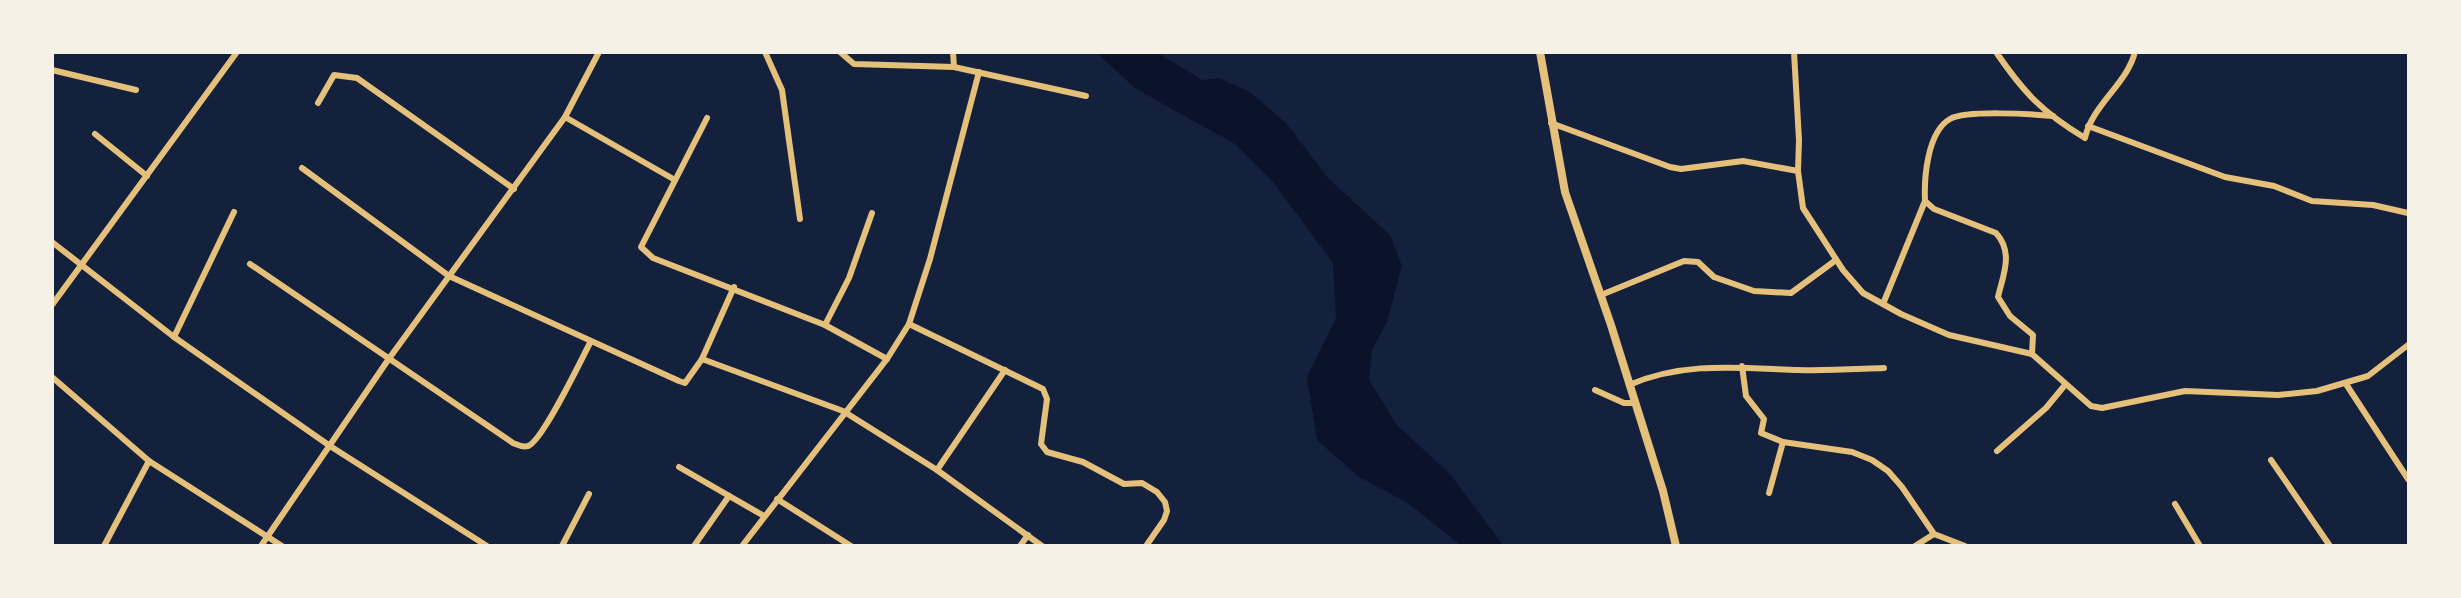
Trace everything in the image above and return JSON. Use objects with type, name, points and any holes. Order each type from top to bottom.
[{"type":"street","points":[[52,305],[237,52]]},
{"type":"street","points":[[261,545],[388,360],[565,117],[599,52]]},
{"type":"street","points":[[765,52],[782,90],[800,219]]},
{"type":"street","points":[[840,52],[854,64],[954,67],[1086,96]]},
{"type":"street","points":[[953,52],[954,67]]},
{"type":"street","points":[[1540,52],[1565,192],[1635,403],[1676,545]]},
{"type":"street","points":[[1794,52],[1800,140],[1798,171],[1803,208],[1836,260],[1863,293],[1949,335],[2032,354],[2046,363],[2064,385],[2091,406],[2102,408],[2185,391],[2278,395],[2317,391],[2368,376],[2409,345]]},
{"type":"street","points":[[1996,52],[2024,92],[2085,138],[2088,126],[2130,67],[2135,52]]},
{"type":"street","points":[[52,70],[136,90]]},
{"type":"street","points":[[741,545],[843,411],[887,359],[909,324],[930,259],[979,72]]},
{"type":"street","points":[[318,103],[334,75],[357,78],[514,189]]},
{"type":"street","points":[[1883,304],[1926,201],[1933,142],[1941,127],[1951,118],[2019,113],[2053,116]]},
{"type":"street","points":[[565,117],[675,180]]},
{"type":"street","points":[[708,118],[641,247],[653,258],[734,287],[825,325],[887,359]]},
{"type":"street","points":[[1551,123],[1670,167],[1681,169],[1743,161],[1798,171]]},
{"type":"street","points":[[2088,126],[2225,177],[2274,186],[2312,201],[2372,205],[2409,213]]},
{"type":"street","points":[[95,134],[147,177]]},
{"type":"street","points":[[302,168],[449,276],[590,343],[685,383],[702,359],[734,287]]},
{"type":"street","points":[[1926,201],[1934,209],[1996,233],[2002,240],[2007,267],[1998,298],[2010,316],[2033,335],[2032,354]]},
{"type":"street","points":[[174,337],[234,212]]},
{"type":"street","points":[[825,325],[849,278],[872,213]]},
{"type":"street","points":[[52,242],[174,337],[330,446],[487,545]]},
{"type":"street","points":[[1601,295],[1684,261],[1698,262],[1714,278],[1754,291],[1791,293],[1836,260]]},
{"type":"street","points":[[250,264],[388,360],[524,447],[531,445],[544,429],[590,343]]},
{"type":"street","points":[[909,324],[1043,389],[1047,399],[1041,444],[1047,452],[1083,462],[1124,484],[1142,483],[1157,492],[1165,502],[1167,511],[1164,520],[1146,545]]},
{"type":"street","points":[[702,359],[843,411],[937,470],[1042,545]]},
{"type":"street","points":[[1629,385],[1670,370],[1742,366],[1799,370],[1884,368]]},
{"type":"street","points":[[1742,366],[1746,396],[1763,419],[1760,433],[1783,442],[1852,452],[1872,460],[1902,487],[1934,534],[1965,545]]},
{"type":"street","points":[[937,470],[1005,370]]},
{"type":"street","points":[[52,377],[149,461],[282,545]]},
{"type":"street","points":[[2346,384],[2409,479]]},
{"type":"street","points":[[1997,451],[2046,408],[2064,385]]},
{"type":"street","points":[[1595,390],[1624,403],[1635,403]]},
{"type":"street","points":[[1769,493],[1783,442]]},
{"type":"street","points":[[2271,460],[2330,545]]},
{"type":"street","points":[[104,545],[149,461]]},
{"type":"street","points":[[680,467],[764,516]]},
{"type":"street","points":[[562,545],[589,494]]},
{"type":"street","points":[[694,545],[729,496]]},
{"type":"street","points":[[778,499],[851,545]]},
{"type":"street","points":[[2175,504],[2200,545]]},
{"type":"street","points":[[1914,545],[1934,534]]},
{"type":"street","points":[[1020,545],[1028,535]]},
{"type":"water","points":[[1097,53],[1158,53],[1202,80],[1219,78],[1250,92],[1287,124],[1328,178],[1390,235],[1402,266],[1387,322],[1372,350],[1369,380],[1396,424],[1450,474],[1503,545],[1460,545],[1408,503],[1359,477],[1317,440],[1307,377],[1336,318],[1333,263],[1272,181],[1235,144],[1136,89]]}]
